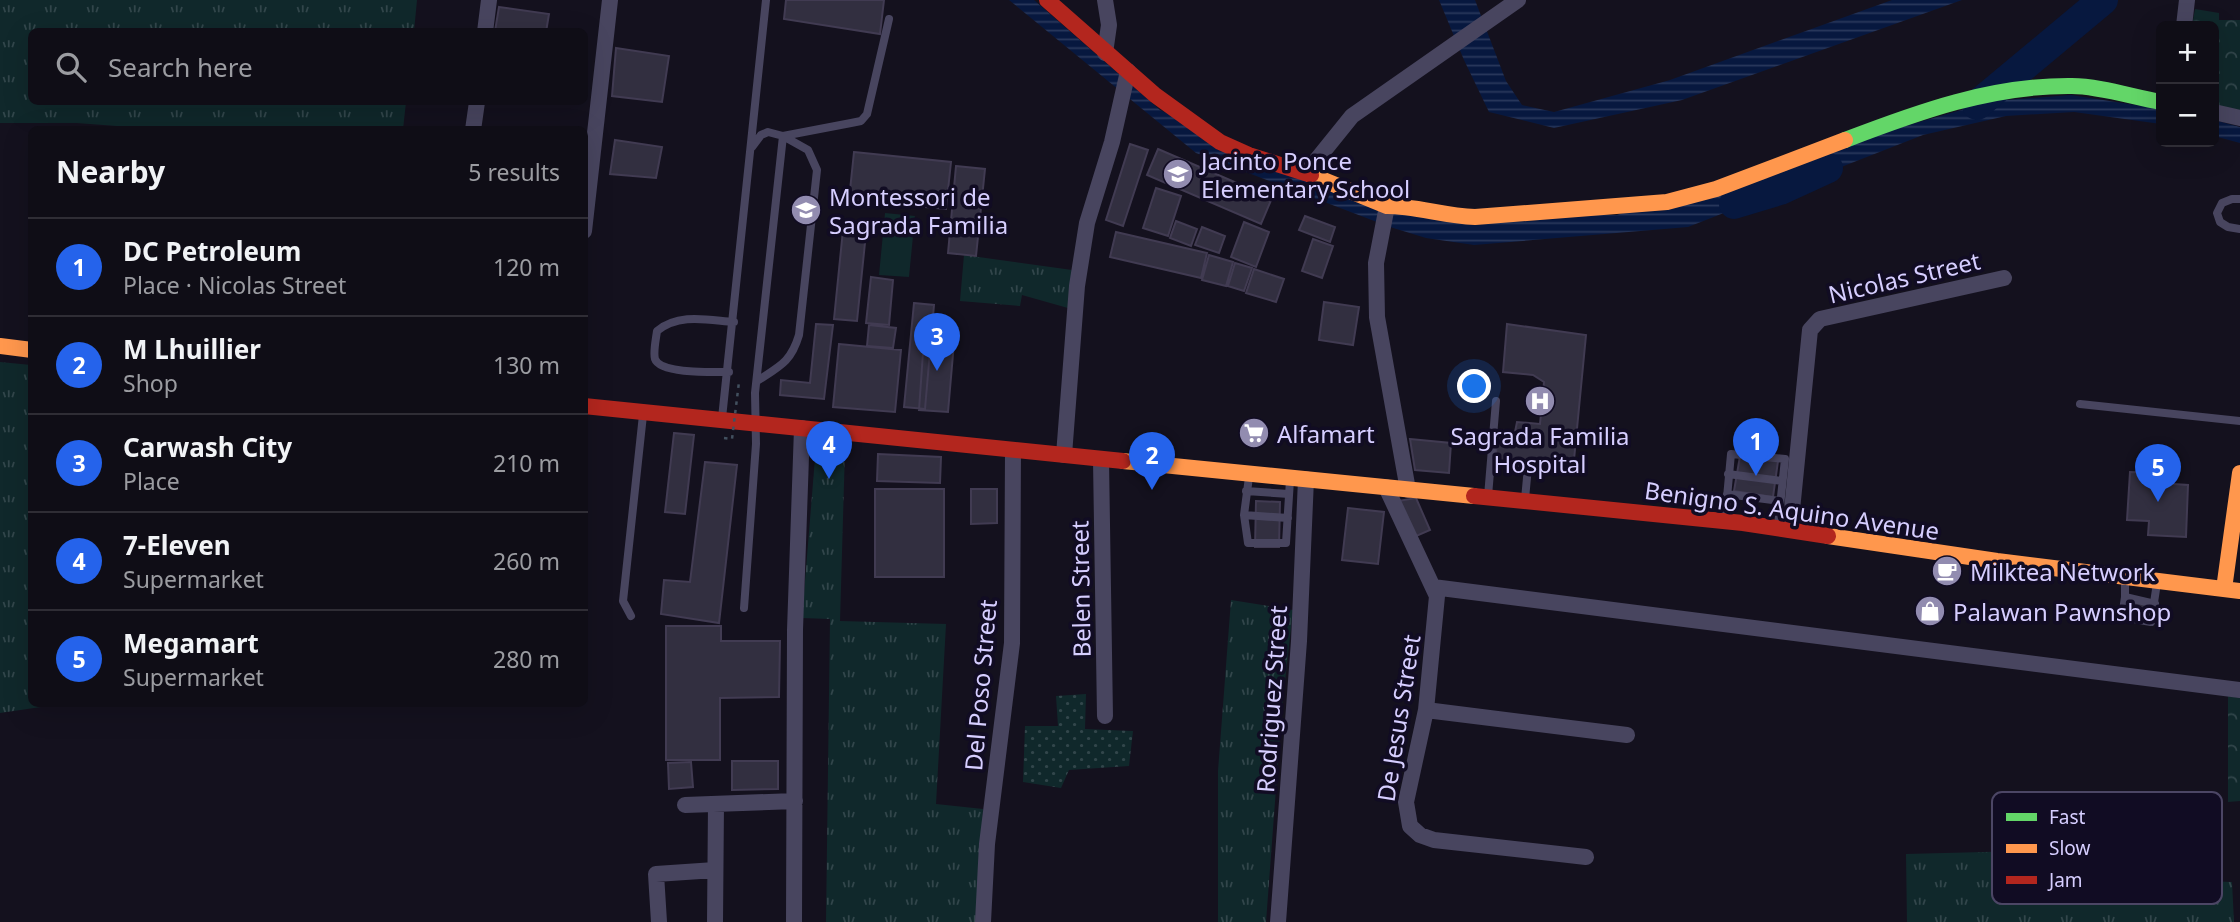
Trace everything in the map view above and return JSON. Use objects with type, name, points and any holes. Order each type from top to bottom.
[{"type":"main road","points":[[1047,0],[1155,95],[1220,142],[1387,206],[1400,206],[1448,216],[1475,217],[1667,202],[1716,189],[1886,124],[1969,97],[2018,89],[2074,86],[2156,101]]},
{"type":"main road","points":[[1,342],[28,348]]},
{"type":"main road","name":"Benigno S. Aquino Avenue","points":[[588,406],[1250,474],[1295,484],[1386,487],[1725,522],[1997,561],[2232,590]]},
{"type":"main road","points":[[2232,590],[2240,473]]},
{"type":"street","points":[[486,28],[489,0]]},
{"type":"street","points":[[588,187],[610,0]]},
{"type":"street","points":[[1105,0],[1109,25],[1105,53]]},
{"type":"street","points":[[1306,173],[1352,116],[1518,0]]},
{"type":"street","points":[[2185,21],[2188,0]]},
{"type":"street","points":[[1064,455],[1077,286],[1087,223],[1112,142],[1128,71]]},
{"type":"street","points":[[474,126],[477,105]]},
{"type":"street","points":[[2219,114],[2240,118]]},
{"type":"street","points":[[1387,206],[1376,263],[1377,317],[1408,490]]},
{"type":"street","name":"Nicolas Street","points":[[1783,529],[1810,330],[1820,319],[2004,278]]},
{"type":"street","points":[[794,922],[794,630],[802,428]]},
{"type":"street","name":"Del Poso Street","points":[[983,922],[986,844],[1012,643],[1013,451]]},
{"type":"street","name":"Belen Street","points":[[1101,460],[1105,716]]},
{"type":"street","name":"Rodriguez Street","points":[[1278,922],[1299,641],[1295,484]]},
{"type":"street","name":"De Jesus Street","points":[[1386,487],[1433,587],[1437,607],[1426,710],[1406,802],[1409,826],[1420,835],[1434,840],[1587,857]]},
{"type":"street","points":[[1433,587],[2240,690]]},
{"type":"street","points":[[1426,710],[1627,735]]},
{"type":"street","points":[[685,805],[795,801]]},
{"type":"street","points":[[715,922],[716,804]]},
{"type":"street","points":[[659,922],[656,874],[715,870]]},
{"type":"lane","points":[[722,421],[766,0]]},
{"type":"lane","points":[[783,135],[861,121],[867,114],[889,19]]},
{"type":"lane","points":[[750,150],[761,135],[768,132],[783,135],[807,150],[817,170],[799,335],[794,352],[785,364],[757,381]]},
{"type":"lane","points":[[744,608],[757,381],[783,135]]},
{"type":"lane","points":[[2240,199],[2232,198],[2222,203],[2217,213],[2220,222],[2228,228],[2240,229]]},
{"type":"lane","points":[[729,373],[668,369],[654,358],[657,331],[667,323],[682,319],[734,321]]},
{"type":"lane","points":[[1488,497],[1496,401]]},
{"type":"lane","points":[[2080,404],[2240,421]]},
{"type":"lane","points":[[631,616],[623,601],[643,412]]},
{"type":"lane","points":[[1725,522],[1731,454],[1785,459],[1780,501],[1783,529]]},
{"type":"lane","points":[[1525,501],[1528,467]]},
{"type":"lane","points":[[1246,491],[1295,484],[1287,518],[1286,543],[1248,543],[1244,516],[1246,491],[1250,474]]},
{"type":"lane","points":[[1728,474],[1783,481]]},
{"type":"lane","points":[[1727,494],[1780,501]]},
{"type":"lane","points":[[1244,516],[1287,518]]},
{"type":"lane","points":[[2124,576],[2126,597],[2122,617],[2151,622],[2157,580]]},
{"type":"lane","points":[[2126,597],[2155,604]]},
{"type":"path","points":[[724,438],[732,439],[739,382]]},
{"type":"green space","points":[[0,0],[417,0],[414,28],[28,28],[28,105],[406,105],[403,126],[117,126],[0,123]]},
{"type":"green space","points":[[2195,9],[2219,13],[2219,20],[2240,20],[2240,110],[2219,106],[2219,21],[2193,21]]},
{"type":"green space","points":[[885,213],[915,216],[909,277],[879,275]]},
{"type":"green space","points":[[964,255],[1072,270],[1068,308],[1022,295],[1020,306],[960,301]]},
{"type":"green space","points":[[0,362],[28,365],[28,707],[41,707],[0,713]]},
{"type":"green space","points":[[816,446],[845,449],[840,621],[946,624],[936,804],[983,809],[977,922],[826,922],[830,619],[802,618]]},
{"type":"green space","points":[[1231,600],[1293,610],[1282,708],[1266,922],[1218,922],[1218,771]]},
{"type":"green space","points":[[1086,694],[1085,729],[1133,731],[1129,766],[1069,770],[1061,788],[1023,782],[1025,726],[1058,726],[1056,696]]},
{"type":"green space","points":[[2228,696],[2240,698],[2240,801],[2228,802]]},
{"type":"green space","points":[[1992,852],[1992,904],[2222,904],[2222,882],[2232,882],[2234,922],[1907,922],[1906,854]]},
{"type":"water","points":[[1009,0],[1034,0],[1160,110],[1380,211],[1617,215],[1993,101],[2071,95],[2156,108],[2156,123],[2074,112],[2006,116],[1923,135],[1688,227],[1474,245],[1426,238],[1390,227],[1196,153]]},
{"type":"water","points":[[1439,0],[1475,0],[1506,81],[1522,105],[1554,112],[1670,80],[1892,0],[1962,0],[1682,100],[1554,128],[1489,112]]},
{"type":"water","points":[[2219,121],[2240,127],[2240,143],[2219,137]]},
{"type":"building","points":[[786,0],[884,0],[880,34],[784,19]]},
{"type":"building","points":[[499,7],[549,14],[547,28],[496,28]]},
{"type":"building","points":[[616,48],[669,56],[662,102],[612,96]]},
{"type":"building","points":[[615,140],[662,147],[656,178],[610,174]]},
{"type":"building","points":[[1130,144],[1148,150],[1123,226],[1106,220]]},
{"type":"building","points":[[1158,149],[1272,198],[1261,224],[1147,175]]},
{"type":"building","points":[[854,152],[951,162],[946,209],[849,200]]},
{"type":"building","points":[[956,166],[985,169],[976,256],[948,253]]},
{"type":"building","points":[[1156,188],[1181,196],[1168,236],[1143,228]]},
{"type":"building","points":[[1305,216],[1335,227],[1330,242],[1299,230]]},
{"type":"building","points":[[844,220],[867,223],[857,321],[834,319]]},
{"type":"building","points":[[1176,221],[1197,229],[1191,246],[1170,238]]},
{"type":"building","points":[[1244,222],[1269,232],[1256,267],[1231,257]]},
{"type":"building","points":[[1202,227],[1225,236],[1219,253],[1195,245]]},
{"type":"building","points":[[1116,232],[1207,253],[1201,278],[1110,257]]},
{"type":"building","points":[[1313,239],[1333,246],[1322,278],[1302,271]]},
{"type":"building","points":[[1209,255],[1233,262],[1226,286],[1202,280]]},
{"type":"building","points":[[1235,263],[1252,268],[1244,291],[1228,286]]},
{"type":"building","points":[[1254,269],[1284,279],[1276,302],[1246,293]]},
{"type":"building","points":[[871,277],[893,280],[889,325],[866,323]]},
{"type":"building","points":[[1324,302],[1359,307],[1353,345],[1319,340]]},
{"type":"building","points":[[914,303],[934,305],[925,409],[904,407]]},
{"type":"building","points":[[816,324],[833,325],[824,399],[780,395],[781,380],[810,383]]},
{"type":"building","points":[[925,324],[955,331],[948,412],[919,410]]},
{"type":"building","name":"Sagrada Familia Hospital","points":[[1507,324],[1586,335],[1573,470],[1495,464],[1498,430],[1515,432],[1517,422],[1540,424],[1544,382],[1533,375],[1503,372]]},
{"type":"building","points":[[869,325],[896,328],[893,348],[867,346]]},
{"type":"building","points":[[839,344],[901,350],[895,412],[833,407]]},
{"type":"building","points":[[674,433],[694,435],[685,514],[665,512]]},
{"type":"building","points":[[1410,439],[1451,443],[1449,473],[1415,470]]},
{"type":"building","points":[[878,454],[941,457],[940,483],[877,481]]},
{"type":"building","points":[[1740,456],[1778,461],[1773,497],[1734,491]]},
{"type":"building","points":[[705,462],[737,465],[719,623],[661,614],[664,580],[690,582]]},
{"type":"building","points":[[2130,472],[2158,473],[2158,483],[2188,485],[2186,537],[2148,535],[2149,521],[2127,520]]},
{"type":"building","points":[[875,489],[944,489],[944,577],[875,577]]},
{"type":"building","points":[[971,489],[997,489],[997,523],[971,524]]},
{"type":"building","points":[[1416,498],[1430,530],[1414,537],[1398,501]]},
{"type":"building","points":[[1256,501],[1280,502],[1279,547],[1255,547]]},
{"type":"building","points":[[1348,508],[1384,512],[1378,564],[1342,560]]},
{"type":"building","points":[[2131,597],[2151,602],[2148,614],[2127,609]]},
{"type":"building","points":[[666,626],[721,626],[721,641],[780,641],[779,697],[720,698],[720,760],[666,760]]},
{"type":"building","points":[[732,761],[778,761],[778,789],[732,790]]},
{"type":"building","points":[[691,762],[693,787],[669,789],[668,763]]},
{"type":"waterway","points":[[1977,105],[2103,0]]},
{"type":"waterway","points":[[1734,204],[1780,190],[1828,168]]},
{"type":"traffic: fast","points":[[1845,140],[1928,110],[2013,90],[2082,86],[2156,101]]},
{"type":"traffic: slow","points":[[1311,175],[1387,206],[1475,217],[1667,202],[1716,189],[1845,140]]},
{"type":"traffic: slow","points":[[0,346],[28,350]]},
{"type":"traffic: slow","points":[[1123,461],[1474,496]]},
{"type":"traffic: slow","points":[[2224,589],[2240,473]]},
{"type":"traffic: slow","points":[[1828,536],[1997,561],[2240,591]]},
{"type":"traffic: jam","points":[[1047,0],[1155,95],[1220,142],[1249,155],[1311,175]]},
{"type":"traffic: jam","points":[[588,406],[1123,461]]},
{"type":"traffic: jam","points":[[1474,496],[1743,523],[1828,536]]},
{"type":"place","name":"Jacinto Ponce Elementary School","points":[[1178,174]]},
{"type":"place","name":"Montessori de Sagrada Familia","points":[[806,210]]},
{"type":"place","name":"Carwash City","points":[[937,371]]},
{"type":"place","name":"Sagrada Familia Hospital","points":[[1540,401]]},
{"type":"place","name":"Alfamart","points":[[1254,433]]},
{"type":"place","name":"DC Petroleum","points":[[1756,476]]},
{"type":"place","name":"7-Eleven","points":[[829,479]]},
{"type":"place","name":"M Lhuillier","points":[[1152,490]]},
{"type":"place","name":"Megamart","points":[[2158,502]]},
{"type":"place","name":"Milktea Network","points":[[1947,571]]},
{"type":"place","name":"Palawan Pawnshop","points":[[1930,611]]}]
